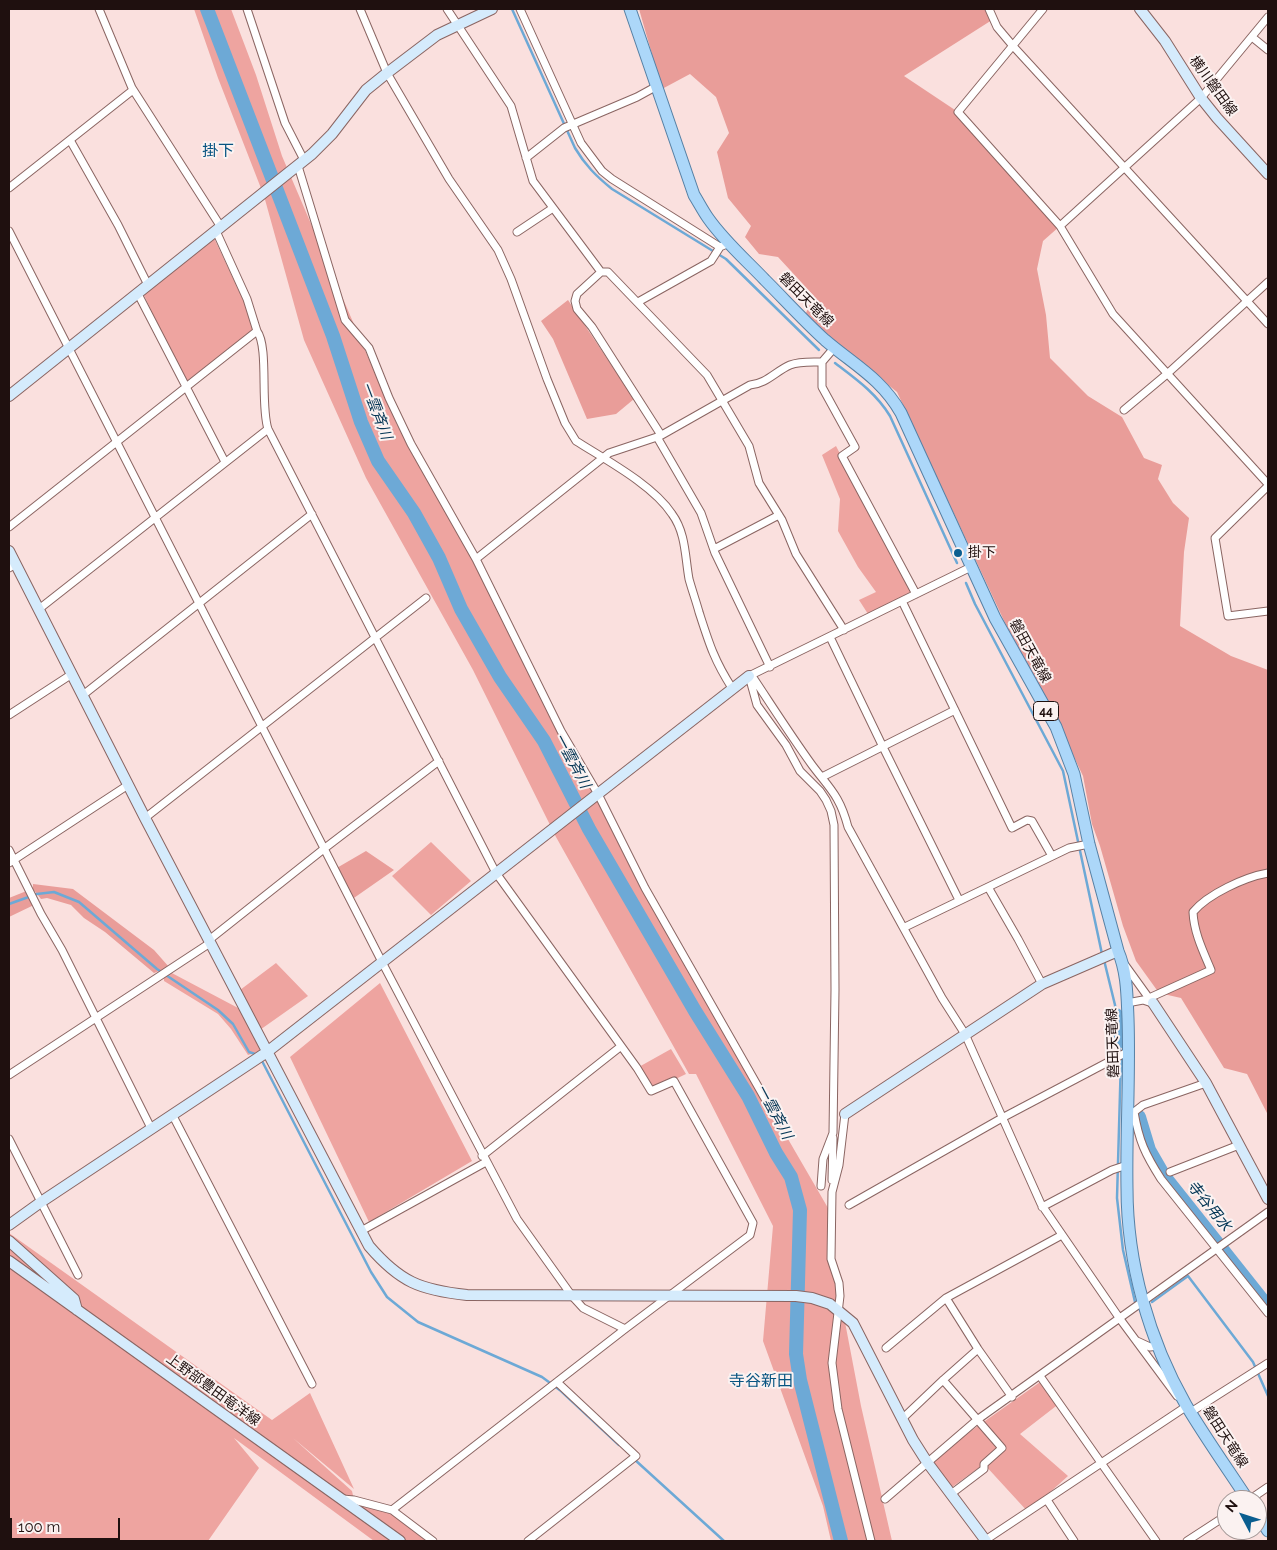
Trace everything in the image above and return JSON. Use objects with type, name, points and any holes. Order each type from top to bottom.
[{"type":"main road","name":"磐田天竜線","points":[[630,9],[694,196],[708,219],[721,248],[834,348],[876,381],[893,400],[908,427],[995,618],[1056,728],[1074,774],[1089,844],[1118,951],[1124,965],[1131,1112],[1126,1190],[1131,1244],[1143,1301],[1158,1346],[1189,1409],[1242,1490]]},
{"type":"street","points":[[98,9],[133,90],[219,229],[260,335],[264,371],[265,419],[268,428],[496,873],[637,1068],[651,1091],[674,1082],[753,1223],[750,1235],[625,1329],[392,1510]]},
{"type":"street","points":[[246,9],[285,123],[345,320],[369,348],[389,398],[411,444],[476,560],[562,731],[598,794],[644,888],[768,1104]]},
{"type":"street","points":[[360,9],[387,73],[449,179],[498,250],[511,279],[547,379],[565,423],[576,441],[655,493],[673,514],[685,548],[690,580],[709,644],[718,667],[732,688]]},
{"type":"street","points":[[447,9],[511,106],[533,181],[601,272]]},
{"type":"street","points":[[9,396],[298,165],[332,134],[366,90],[418,48],[437,35],[492,9]]},
{"type":"street","points":[[520,9],[569,126],[602,171],[721,248],[711,262],[638,302]]},
{"type":"street","points":[[989,9],[997,28],[1123,168],[1268,324]]},
{"type":"street","points":[[1043,9],[958,112],[1060,226],[1113,314],[1268,485],[1215,538],[1228,616],[1268,611]]},
{"type":"street","name":"横川磐田線","points":[[1140,9],[1165,41],[1201,98],[1268,174]]},
{"type":"street","points":[[1060,226],[1201,98],[1268,17]]},
{"type":"street","points":[[1252,37],[1268,50]]},
{"type":"street","points":[[526,158],[569,126],[657,86]]},
{"type":"street","points":[[9,188],[133,90]]},
{"type":"street","points":[[70,140],[118,225],[148,285]]},
{"type":"street","points":[[517,232],[553,208]]},
{"type":"street","points":[[9,231],[382,962],[517,1219],[572,1296],[584,1308],[625,1329]]},
{"type":"street","points":[[770,667],[714,549],[701,513],[659,436],[602,343],[577,309],[575,301],[577,294],[601,272],[608,272],[707,375],[749,446],[759,483],[779,514],[796,554],[844,630]]},
{"type":"street","points":[[1124,410],[1167,374],[1268,282]]},
{"type":"street","points":[[138,294],[225,462]]},
{"type":"street","points":[[9,527],[257,331]]},
{"type":"street","points":[[834,348],[822,362],[822,387],[855,447],[842,456],[916,594]]},
{"type":"street","points":[[476,560],[610,453],[659,436],[750,385],[759,385],[790,365],[803,362],[822,362]]},
{"type":"street","points":[[38,608],[268,428]]},
{"type":"street","points":[[82,695],[312,514]]},
{"type":"street","points":[[714,549],[779,514]]},
{"type":"street","points":[[9,551],[12,566],[38,608],[145,818],[361,1232],[369,1246],[391,1270],[405,1279],[440,1292],[467,1295],[763,1295],[796,1296],[824,1302],[838,1310],[853,1323],[902,1419],[927,1462],[985,1541],[1189,1409],[1268,1363]]},
{"type":"street","points":[[9,1225],[267,1052],[732,688],[751,676],[971,567]]},
{"type":"street","points":[[145,818],[426,598]]},
{"type":"street","points":[[902,601],[1012,828],[1027,820],[1032,821],[1052,856]]},
{"type":"street","points":[[830,637],[882,746],[960,900]]},
{"type":"street","points":[[9,715],[72,674]]},
{"type":"street","points":[[751,676],[840,802],[848,827],[942,998],[965,1034],[1042,1207],[1120,1319],[1174,1392],[1189,1409]]},
{"type":"street","points":[[751,676],[757,705],[786,745],[800,771],[820,791],[831,811],[834,825],[831,1259],[839,1284],[840,1296],[832,1363],[838,1409],[871,1541]]},
{"type":"street","points":[[822,777],[955,710]]},
{"type":"street","points":[[9,1075],[210,942],[325,848],[439,761]]},
{"type":"street","points":[[11,861],[128,784]]},
{"type":"street","points":[[904,927],[1068,848],[1089,844]]},
{"type":"street","points":[[9,850],[11,861],[62,950],[151,1128]]},
{"type":"street","points":[[1127,1002],[1151,1001],[1211,970],[1196,937],[1193,912],[1199,905],[1229,887],[1268,873]]},
{"type":"street","points":[[988,887],[1042,984]]},
{"type":"street","points":[[832,1192],[839,1165],[845,1114],[1042,984],[1118,951]]},
{"type":"street","points":[[1124,965],[1151,1001],[1206,1083],[1268,1199]]},
{"type":"street","points":[[361,1232],[484,1159],[620,1047]]},
{"type":"street","points":[[850,1205],[1002,1118],[1129,1051]]},
{"type":"street","points":[[1206,1083],[1131,1112],[1149,1161],[1161,1179],[1268,1313]]},
{"type":"street","points":[[172,1114],[312,1384]]},
{"type":"street","points":[[821,1186],[823,1159],[833,1133]]},
{"type":"street","points":[[9,1139],[78,1275]]},
{"type":"street","points":[[1170,1172],[1239,1145]]},
{"type":"street","points":[[1042,1207],[1112,1170],[1127,1165]]},
{"type":"street","points":[[885,1499],[977,1420],[1268,1212]]},
{"type":"street","points":[[886,1348],[946,1298],[1062,1235]]},
{"type":"street","points":[[9,1241],[74,1299],[77,1310]]},
{"type":"street","name":"上野部豊田竜洋線","points":[[9,1261],[400,1541]]},
{"type":"street","points":[[946,1298],[978,1349],[1012,1396]]},
{"type":"street","points":[[1135,1339],[1150,1347],[1158,1346]]},
{"type":"street","points":[[902,1419],[978,1349]]},
{"type":"street","points":[[1040,1376],[1156,1541]]},
{"type":"street","points":[[943,1380],[1002,1448],[984,1464],[984,1469],[951,1494]]},
{"type":"street","points":[[528,1541],[636,1456],[557,1382]]},
{"type":"street","points":[[342,1499],[354,1500],[392,1510],[433,1541]]},
{"type":"street","points":[[1047,1500],[1074,1541]]},
{"type":"street","points":[[1187,1541],[1217,1522]]},
{"type":"shaded area","points":[[194,9],[231,9],[256,75],[282,156],[397,425],[502,611],[719,1020],[828,1208],[840,1296],[861,1406],[892,1541],[831,1541],[823,1506],[763,1341],[773,1226],[696,1074],[689,1074],[556,837],[473,670],[366,478],[304,340],[264,196],[218,78]]},
{"type":"shaded area","points":[[639,9],[988,9],[992,20],[904,76],[958,112],[1060,226],[1043,241],[1037,269],[1046,315],[1050,358],[1088,396],[1122,417],[1144,458],[1162,465],[1158,479],[1173,503],[1189,518],[1184,552],[1180,626],[1231,656],[1268,670],[1268,1115],[1247,1074],[1224,1068],[1181,998],[1159,993],[1136,961],[1123,926],[1092,824],[1083,776],[1053,713],[1006,625],[897,392],[805,315],[814,296],[778,257],[759,254],[745,237],[751,226],[728,198],[717,152],[729,133],[716,97],[690,74],[662,89]]},
{"type":"shaded area","points":[[214,238],[256,327],[186,387],[144,295]]},
{"type":"shaded area","points":[[568,300],[634,399],[616,414],[587,419],[553,339],[541,321]]},
{"type":"shaded area","points":[[836,446],[911,592],[868,614],[859,600],[876,592],[858,567],[838,531],[840,499],[822,455]]},
{"type":"shaded area","points":[[431,842],[471,881],[431,915],[392,876]]},
{"type":"shaded area","points":[[366,851],[394,870],[351,900],[335,869]]},
{"type":"shaded area","points":[[33,884],[73,889],[154,950],[169,967],[154,973],[105,932],[84,918],[71,905],[47,898],[41,899],[33,889]]},
{"type":"shaded area","points":[[29,890],[36,904],[9,917],[9,898]]},
{"type":"shaded area","points":[[276,963],[308,996],[257,1032],[236,993]]},
{"type":"shaded area","points":[[168,971],[240,1009],[261,1051],[248,1055],[231,1029],[218,1014],[164,981]]},
{"type":"shaded area","points":[[380,983],[472,1161],[369,1222],[290,1057]]},
{"type":"shaded area","points":[[671,1049],[686,1074],[651,1091],[637,1068]]},
{"type":"shaded area","points":[[9,1233],[272,1420],[310,1393],[354,1489],[293,1438],[352,1491],[354,1500],[392,1510],[433,1541],[374,1541],[234,1438],[259,1468],[208,1541],[9,1541]]},
{"type":"shaded area","points":[[1043,1380],[1060,1403],[1020,1434],[1068,1476],[1028,1512],[984,1464],[948,1490],[927,1462]]},
{"type":"waterway","name":"一雲斉川","points":[[207,9],[333,336],[361,422],[378,461],[414,513],[439,558],[461,609],[500,677],[544,741],[589,829],[695,1011],[748,1096],[776,1153],[791,1177],[800,1210],[796,1354],[800,1380],[841,1541]]},
{"type":"waterway","points":[[512,9],[575,148],[591,170],[612,189],[726,259],[819,350]]},
{"type":"waterway","points":[[835,363],[872,393],[890,416],[957,563]]},
{"type":"waterway","points":[[966,583],[975,604],[1063,771],[1102,954]]},
{"type":"waterway","points":[[9,904],[37,894],[54,892],[79,902],[157,969],[218,1010],[233,1024],[249,1052],[258,1055]]},
{"type":"waterway","points":[[1104,960],[1115,1005],[1121,1058],[1117,1198],[1123,1250],[1135,1302]]},
{"type":"waterway","name":"寺谷用水","points":[[1116,1015],[1122,1041]]},
{"type":"waterway","points":[[261,1059],[371,1272],[387,1297],[418,1322],[542,1377],[561,1391],[619,1445]]},
{"type":"waterway","name":"寺谷用水","points":[[1139,1117],[1149,1150],[1164,1176],[1268,1307]]},
{"type":"waterway","points":[[1152,1302],[1188,1276],[1253,1362],[1268,1396]]},
{"type":"waterway","points":[[634,1459],[724,1541]]},
{"type":"place","name":"掛下","points":[[958,553]]},
{"type":"district","name":"掛下","points":[[218,151]]},
{"type":"district","name":"寺谷新田","points":[[761,1381]]}]
